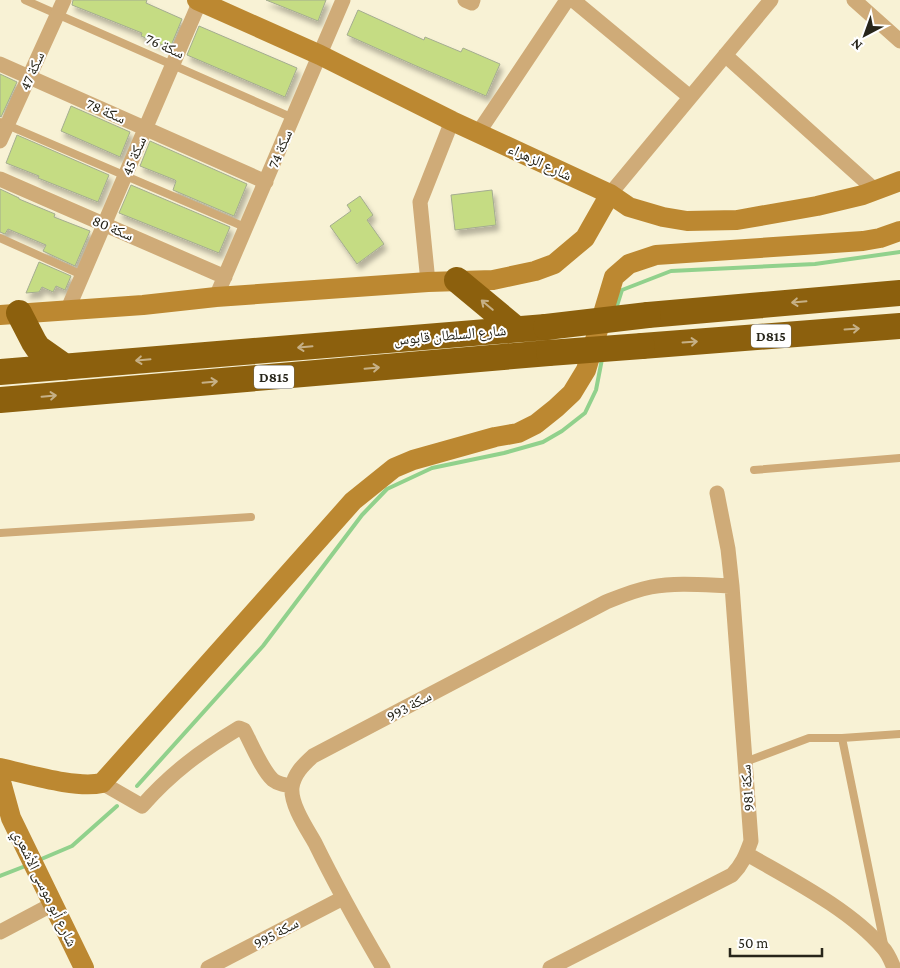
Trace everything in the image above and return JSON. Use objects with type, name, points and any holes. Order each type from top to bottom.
[{"type":"highway","points":[[457,280],[516,329]]},
{"type":"highway","name":"شارع السلطان قابوس","points":[[0,372],[546,328],[648,315],[900,293]]},
{"type":"highway","points":[[9,314],[29,334],[38,348],[65,367]]},
{"type":"highway","name":"شارع السلطان قابوس","points":[[0,400],[549,353],[900,326]]},
{"type":"street","name":"سكة 47","points":[[0,141],[4,124],[30,77],[64,0]]},
{"type":"street","name":"سكة 74","points":[[216,297],[343,0]]},
{"type":"street","points":[[478,133],[567,0]]},
{"type":"street","points":[[573,0],[690,97]]},
{"type":"street","points":[[9,314],[428,282],[493,280],[535,271],[554,264],[585,238],[610,194],[771,0]]},
{"type":"street","points":[[854,0],[900,41]]},
{"type":"street","name":"شارع الزهراء","points":[[199,1],[320,55],[452,121],[610,194],[629,207],[663,218],[687,221],[737,220],[817,206],[863,195],[900,181]]},
{"type":"street","name":"سكة 45","points":[[67,311],[199,1]]},
{"type":"street","points":[[725,55],[876,190]]},
{"type":"street","name":"سكة 78","points":[[0,64],[266,182]]},
{"type":"street","points":[[428,282],[420,202],[452,121]]},
{"type":"street","name":"سكة 80","points":[[0,180],[225,277]]},
{"type":"street","points":[[0,768],[73,783],[92,785],[102,782],[353,501],[368,487],[394,468],[413,460],[495,437],[518,433],[536,424],[572,393],[586,370],[614,276],[629,264],[656,255],[863,241],[880,238],[900,231]]},
{"type":"street","name":"سكة 981","points":[[550,968],[732,875],[741,865],[747,854],[751,841],[732,586],[728,549],[717,493]]},
{"type":"street","name":"سكة 993","points":[[292,786],[297,773],[313,756],[606,602],[651,587],[680,584],[732,586]]},
{"type":"street","points":[[102,782],[142,806],[168,778],[206,748],[239,728],[244,730],[274,781],[282,785],[292,786],[295,804],[343,898],[383,968]]},
{"type":"street","name":"شارع أبو موسى الأشعري","points":[[0,778],[11,818],[84,968]]},
{"type":"street","points":[[747,854],[827,901],[866,930],[884,949],[894,968]]},
{"type":"street","points":[[0,932],[50,898]]},
{"type":"street","name":"سكة 995","points":[[208,968],[343,898]]},
{"type":"lane","name":"سكة 76","points":[[25,0],[293,118]]},
{"type":"lane","points":[[4,124],[247,228]]},
{"type":"lane","points":[[0,238],[82,275]]},
{"type":"lane","points":[[754,470],[900,458]]},
{"type":"lane","points":[[0,534],[251,517]]},
{"type":"lane","points":[[745,762],[809,738],[900,734]]},
{"type":"lane","points":[[842,738],[884,949]]},
{"type":"building","points":[[73,0],[147,0],[146,3],[182,19],[170,48],[141,36],[142,33],[72,5]]},
{"type":"building","points":[[266,0],[326,0],[318,21]]},
{"type":"building","points":[[358,10],[424,40],[425,37],[461,52],[463,48],[500,64],[486,96],[347,35]]},
{"type":"building","points":[[199,26],[297,68],[285,97],[187,55]]},
{"type":"building","points":[[0,74],[17,82],[1,117],[0,116]]},
{"type":"building","points":[[71,106],[130,132],[120,157],[61,131]]},
{"type":"building","points":[[17,135],[109,175],[98,202],[6,163]]},
{"type":"building","points":[[150,141],[247,184],[234,216],[173,190],[175,180],[140,166]]},
{"type":"building","points":[[131,185],[230,227],[219,253],[119,213]]},
{"type":"building","points":[[0,189],[55,214],[54,217],[90,231],[75,266],[43,251],[46,245],[8,229],[5,234],[0,232]]},
{"type":"building","points":[[492,190],[496,225],[455,230],[451,195]]},
{"type":"building","points":[[360,196],[373,215],[367,220],[384,244],[357,264],[330,226],[351,211],[347,205]]},
{"type":"building","points":[[39,262],[71,276],[65,290],[56,286],[53,292],[42,287],[39,292],[26,293]]},
{"type":"waterway","points":[[616,309],[622,290],[671,271],[815,264],[900,252]]},
{"type":"waterway","points":[[137,786],[263,646],[362,515],[387,489],[432,468],[504,453],[543,442],[562,431],[585,413],[596,390],[602,359]]},
{"type":"waterway","points":[[39,860],[72,846],[117,806]]},
{"type":"waterway","points":[[0,876],[28,865]]}]
